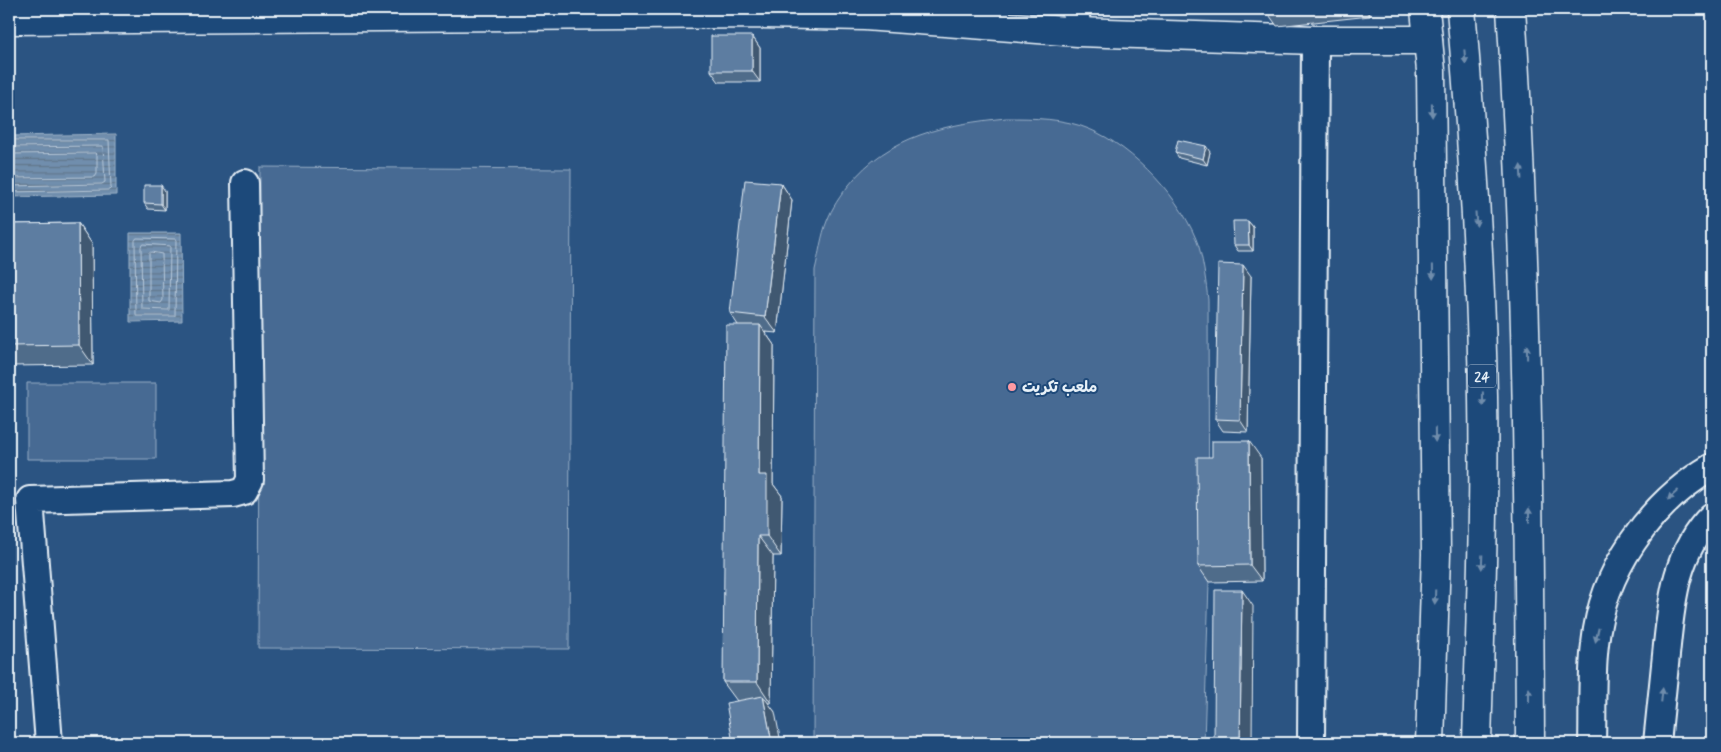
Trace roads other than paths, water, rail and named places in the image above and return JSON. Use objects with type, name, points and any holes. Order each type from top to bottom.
[{"type":"main road","points":[[1425,9],[1431,71],[1436,554],[1430,743]]},
{"type":"main road","name":"24","points":[[1461,9],[1478,254],[1483,397],[1477,743]]},
{"type":"main road","points":[[1511,9],[1524,244],[1528,399],[1530,743]]},
{"type":"main road","points":[[9,20],[619,12],[1076,20],[1315,40],[1428,40]]},
{"type":"street","points":[[1311,743],[1315,40]]},
{"type":"street","points":[[49,743],[30,500],[233,494],[244,491],[250,480],[245,182]]},
{"type":"street","points":[[1592,743],[1595,644],[1606,596],[1626,551],[1655,512],[1691,479],[1712,467]]},
{"type":"street","points":[[1657,743],[1673,593],[1681,567],[1693,542],[1712,516]]},
{"type":"water","points":[[116,134],[116,195],[9,197],[9,136]]},
{"type":"water","points":[[130,233],[181,233],[182,321],[130,322]]},
{"type":"place","name":"ملعب تكريت","points":[[1012,387]]}]
